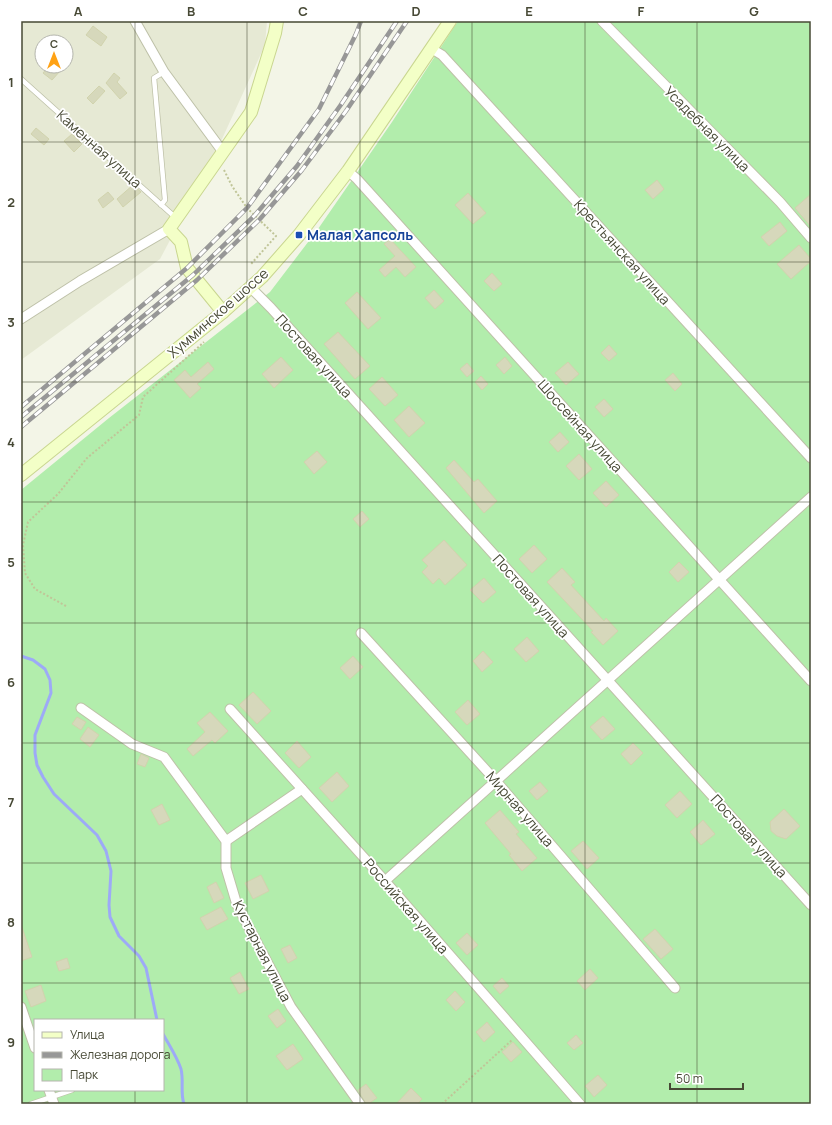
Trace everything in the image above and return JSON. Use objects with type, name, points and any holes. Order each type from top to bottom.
[{"type":"main road","points":[[223,312],[187,268],[181,242],[169,229],[251,112],[275,33],[277,21]]},
{"type":"main road","name":"Хумминское шоссе","points":[[21,475],[251,288],[299,235],[348,171],[450,21]]},
{"type":"street","points":[[135,21],[164,72],[220,155]]},
{"type":"street","name":"Усадебная улица","points":[[602,21],[780,202],[811,238]]},
{"type":"street","name":"Крестьянская улица","points":[[432,49],[442,55],[811,458]]},
{"type":"street","name":"Шоссейная улица","points":[[348,171],[357,179],[811,681]]},
{"type":"street","points":[[21,319],[80,281],[169,229]]},
{"type":"street","name":"Постовая улица","points":[[251,288],[271,308],[811,905]]},
{"type":"street","points":[[384,881],[811,497]]},
{"type":"street","name":"Мирная улица","points":[[361,634],[496,781],[675,988]]},
{"type":"street","points":[[81,708],[132,744],[164,757],[226,841],[302,789]]},
{"type":"street","name":"Российская улица","points":[[230,709],[580,1104]]},
{"type":"street","name":"Кустарная улица","points":[[226,841],[226,868],[237,906],[291,1007],[360,1104]]},
{"type":"street","points":[[21,1007],[34,1045]]},
{"type":"lane","points":[[161,205],[166,200],[154,78],[164,72]]},
{"type":"lane","name":"Каменная улица","points":[[21,80],[176,218]]},
{"type":"lane","points":[[32,1104],[69,1091]]},
{"type":"path","points":[[220,155],[232,186],[247,208],[276,236],[251,264]]},
{"type":"path","points":[[66,606],[35,589],[25,573],[23,545],[28,522],[58,494],[87,458],[139,415],[142,397],[206,341]]},
{"type":"path","points":[[442,1104],[519,1034]]},
{"type":"shaded area","points":[[21,21],[267,21],[265,45],[211,163],[160,259],[21,360]]},
{"type":"green space","points":[[458,21],[811,21],[811,1104],[21,1104],[21,490],[109,418],[270,292],[318,229],[392,122]]},
{"type":"building","points":[[93,26],[107,37],[101,46],[86,35]]},
{"type":"building","points":[[114,73],[120,78],[117,82],[127,93],[120,99],[106,83]]},
{"type":"building","points":[[44,74],[57,74],[52,80]]},
{"type":"building","points":[[99,86],[105,91],[93,104],[87,98]]},
{"type":"building","points":[[36,128],[49,139],[44,145],[31,134]]},
{"type":"building","points":[[72,134],[82,144],[74,152],[64,141]]},
{"type":"building","points":[[657,180],[664,189],[653,199],[645,190]]},
{"type":"building","points":[[133,185],[141,192],[123,207],[117,199]]},
{"type":"building","points":[[108,192],[114,199],[103,208],[98,200]]},
{"type":"building","points":[[468,193],[486,213],[473,224],[455,205]]},
{"type":"building","points":[[811,194],[811,227],[795,208]]},
{"type":"building","points":[[780,222],[787,231],[769,246],[761,237]]},
{"type":"building","points":[[390,239],[416,267],[405,277],[396,267],[385,277],[379,270],[395,256],[384,244]]},
{"type":"building","points":[[799,245],[811,261],[791,279],[777,264]]},
{"type":"building","points":[[492,273],[502,284],[494,291],[484,281]]},
{"type":"building","points":[[434,290],[444,301],[435,309],[425,298]]},
{"type":"building","points":[[357,292],[381,318],[368,329],[345,303]]},
{"type":"building","points":[[338,332],[370,366],[355,379],[324,344]]},
{"type":"building","points":[[609,345],[617,354],[609,361],[601,353]]},
{"type":"building","points":[[281,357],[293,370],[274,388],[262,374]]},
{"type":"building","points":[[505,357],[512,366],[504,374],[496,365]]},
{"type":"building","points":[[208,362],[214,369],[197,384],[201,388],[190,398],[174,380],[185,370],[191,377]]},
{"type":"building","points":[[568,362],[579,374],[566,385],[555,373]]},
{"type":"building","points":[[467,363],[474,371],[467,377],[460,369]]},
{"type":"building","points":[[673,373],[682,384],[675,391],[665,380]]},
{"type":"building","points":[[481,376],[488,384],[482,390],[475,382]]},
{"type":"building","points":[[382,377],[398,395],[385,406],[369,389]]},
{"type":"building","points":[[604,399],[613,409],[604,417],[595,407]]},
{"type":"building","points":[[409,406],[425,423],[409,437],[394,420]]},
{"type":"building","points":[[560,432],[569,442],[558,452],[549,442]]},
{"type":"building","points":[[317,451],[327,462],[314,474],[304,462]]},
{"type":"building","points":[[579,454],[592,469],[579,480],[566,466]]},
{"type":"building","points":[[454,460],[474,482],[478,479],[497,501],[484,513],[446,468]]},
{"type":"building","points":[[606,481],[619,495],[606,507],[593,493]]},
{"type":"building","points":[[362,511],[369,519],[360,527],[353,519]]},
{"type":"building","points":[[444,540],[467,565],[445,585],[439,578],[433,584],[422,572],[428,566],[422,560]]},
{"type":"building","points":[[534,545],[547,559],[532,573],[519,559]]},
{"type":"building","points":[[679,562],[689,572],[678,582],[669,572]]},
{"type":"building","points":[[562,568],[575,582],[571,585],[604,621],[606,618],[618,631],[603,645],[591,632],[593,631],[547,582]]},
{"type":"building","points":[[484,578],[496,592],[483,603],[470,590]]},
{"type":"building","points":[[527,637],[539,651],[526,662],[514,649]]},
{"type":"building","points":[[483,651],[493,662],[482,672],[473,661]]},
{"type":"building","points":[[353,656],[363,667],[350,679],[340,668]]},
{"type":"building","points":[[253,692],[271,711],[257,724],[239,705]]},
{"type":"building","points":[[468,700],[480,714],[467,725],[455,712]]},
{"type":"building","points":[[210,712],[228,731],[215,743],[212,740],[193,756],[187,749],[205,732],[197,723]]},
{"type":"building","points":[[603,716],[615,729],[602,740],[590,727]]},
{"type":"building","points":[[77,717],[86,722],[81,730],[72,724]]},
{"type":"building","points":[[88,727],[99,735],[90,747],[80,739]]},
{"type":"building","points":[[297,741],[311,757],[299,768],[285,753]]},
{"type":"building","points":[[633,743],[643,753],[631,765],[621,754]]},
{"type":"building","points":[[141,754],[149,758],[145,767],[137,764]]},
{"type":"building","points":[[337,772],[349,786],[332,802],[319,788]]},
{"type":"building","points":[[540,782],[548,791],[537,800],[529,791]]},
{"type":"building","points":[[680,791],[692,804],[677,818],[665,805]]},
{"type":"building","points":[[162,804],[170,820],[159,825],[151,810]]},
{"type":"building","points":[[784,809],[800,826],[786,839],[777,836],[771,831],[770,822]]},
{"type":"building","points":[[500,810],[519,832],[516,834],[537,858],[522,871],[509,855],[511,854],[485,823]]},
{"type":"building","points":[[703,820],[715,834],[701,845],[690,832]]},
{"type":"building","points":[[583,841],[599,858],[587,869],[571,851]]},
{"type":"building","points":[[261,875],[269,891],[253,899],[245,883]]},
{"type":"building","points":[[216,882],[224,898],[214,903],[207,887]]},
{"type":"building","points":[[221,907],[228,919],[207,930],[200,918]]},
{"type":"building","points":[[21,927],[32,957],[21,961]]},
{"type":"building","points":[[655,929],[673,949],[661,959],[643,939]]},
{"type":"building","points":[[467,933],[478,945],[467,955],[456,943]]},
{"type":"building","points":[[290,945],[297,958],[288,963],[281,949]]},
{"type":"building","points":[[67,958],[70,968],[59,971],[56,962]]},
{"type":"building","points":[[590,969],[598,978],[585,990],[577,981]]},
{"type":"building","points":[[240,972],[249,989],[239,994],[230,978]]},
{"type":"building","points":[[502,978],[509,986],[500,994],[493,986]]},
{"type":"building","points":[[41,985],[46,1001],[31,1007],[25,991]]},
{"type":"building","points":[[455,991],[465,1002],[456,1011],[446,1000]]},
{"type":"building","points":[[278,1009],[286,1021],[277,1028],[268,1016]]},
{"type":"building","points":[[487,1022],[495,1032],[484,1042],[476,1032]]},
{"type":"building","points":[[576,1035],[583,1043],[574,1050],[567,1043]]},
{"type":"building","points":[[513,1042],[522,1052],[511,1062],[502,1052]]},
{"type":"building","points":[[293,1044],[303,1059],[287,1070],[276,1056]]},
{"type":"building","points":[[598,1075],[607,1085],[594,1097],[585,1086]]},
{"type":"building","points":[[366,1084],[377,1098],[368,1104],[366,1104],[358,1090]]},
{"type":"building","points":[[411,1088],[422,1099],[417,1104],[396,1104]]},
{"type":"waterway","name":"Малая Хапсоль","points":[[21,656],[33,660],[45,669],[50,680],[51,693],[35,735],[37,765],[54,794],[97,835],[106,851],[111,871],[109,905],[110,917],[119,936],[139,956],[146,968],[157,1019]]},
{"type":"waterway","name":"Малая Хапсоль","points":[[164,1036],[181,1069],[182,1096],[184,1104]]},
{"type":"railway","points":[[21,407],[187,268],[247,208],[319,109],[361,21]]},
{"type":"railway","points":[[21,417],[193,275],[255,215],[297,166],[340,106],[397,21]]},
{"type":"railway","points":[[21,427],[197,280],[260,219],[302,170],[346,111],[407,21]]},
{"type":"place","name":"Малая Хапсоль","points":[[299,235]]}]
